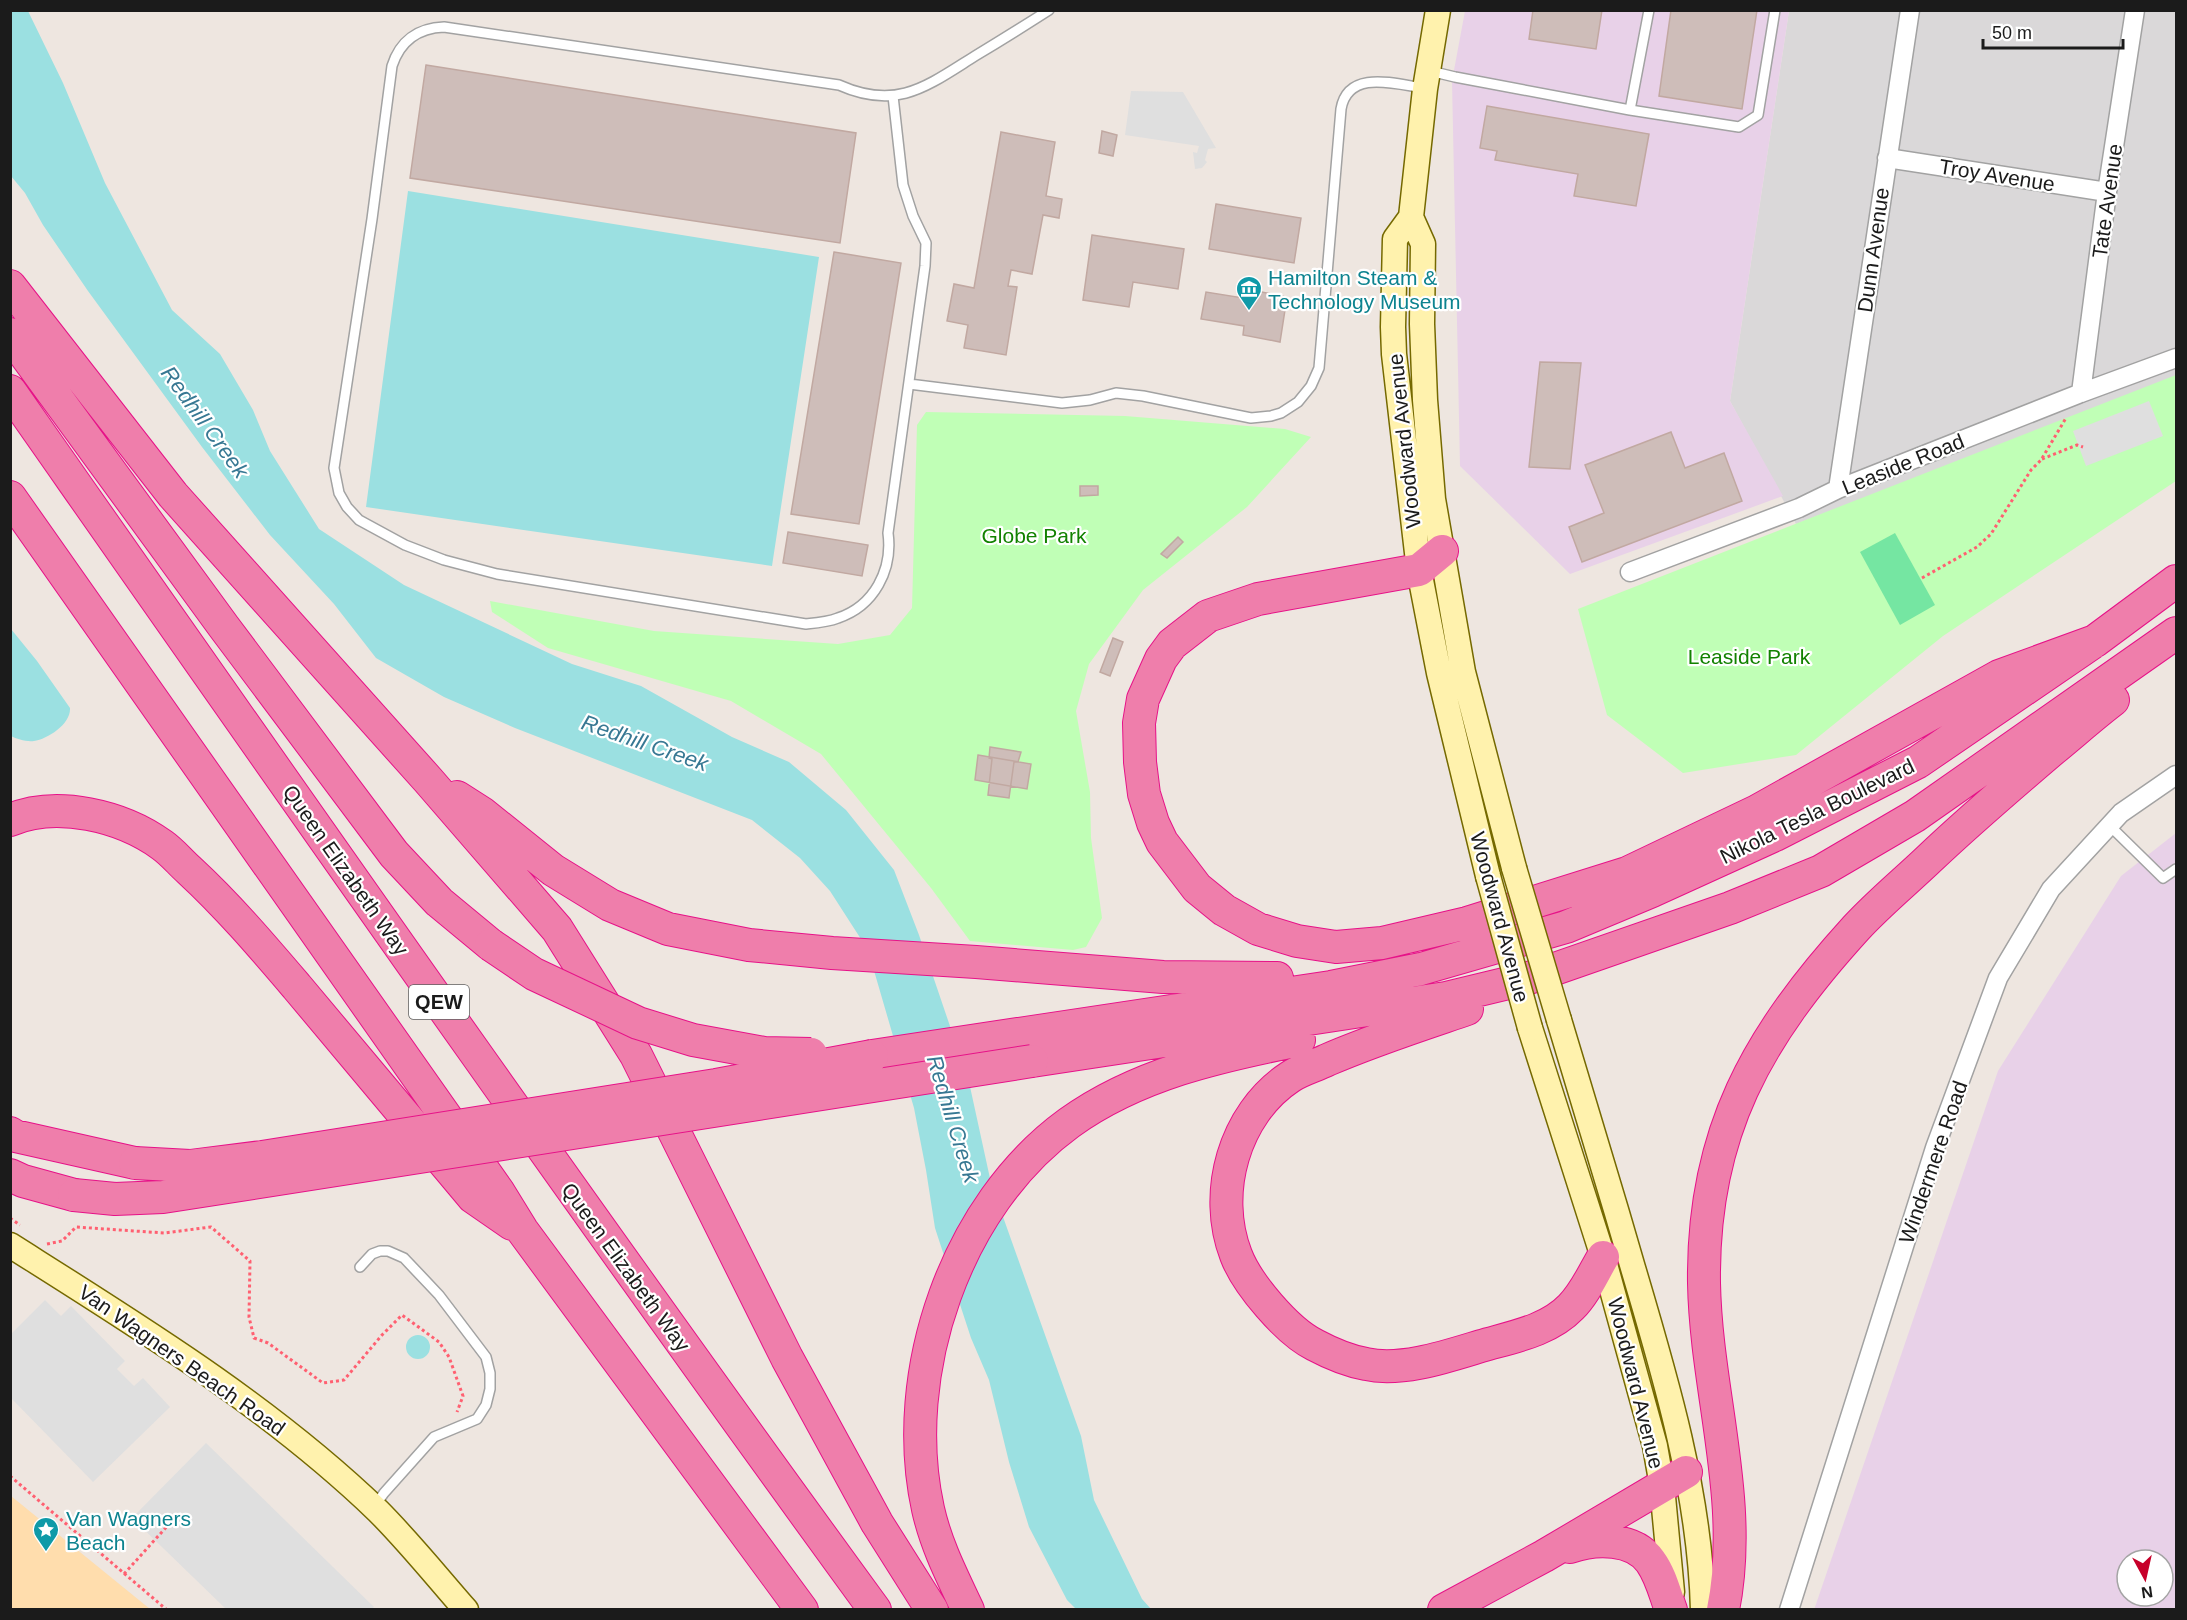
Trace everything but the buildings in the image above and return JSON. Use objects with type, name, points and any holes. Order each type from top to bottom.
[{"type":"highway","points":[[10,286],[172,495],[428,780],[557,929],[636,1055],[787,1358],[877,1523],[932,1610]]},
{"type":"highway","points":[[10,334],[224,627],[394,854],[439,902],[491,945],[534,974],[638,1023],[693,1040],[764,1053],[872,1056]]},
{"type":"highway","name":"Queen Elizabeth Way","points":[[10,391],[551,1162],[875,1610]]},
{"type":"highway","name":"QEW","points":[[10,496],[485,1171],[522,1230],[802,1610]]},
{"type":"highway","points":[[1430,561],[1258,599],[1208,616],[1172,644],[1151,679],[1143,699],[1138,739],[1144,794],[1153,823],[1174,859],[1197,888],[1224,910],[1258,929],[1297,941],[1336,948],[1382,943],[1467,923],[1627,873],[1757,811],[1999,676],[2095,641]]},
{"type":"highway","name":"Nikola Tesla Boulevard","points":[[1421,969],[1566,927],[1775,835],[1918,762],[2095,641],[2176,581]]},
{"type":"highway","name":"Nikola Tesla Boulevard","points":[[1446,998],[1529,978],[1730,908],[1821,871],[1915,816],[2176,633]]},
{"type":"highway","points":[[1723,1610],[1728,1576],[1730,1525],[1706,1331],[1705,1250],[1713,1179],[1725,1130],[1738,1097],[1755,1063],[1784,1016],[1857,927],[1978,813],[2109,704],[2176,653]]},
{"type":"highway","points":[[428,780],[482,813],[553,870],[610,906],[668,929],[749,945],[1163,977],[1226,979],[1313,977],[1421,969]]},
{"type":"highway","points":[[10,820],[21,815],[46,813],[71,812],[98,815],[124,824],[162,845],[239,919],[473,1197],[522,1230]]},
{"type":"highway","points":[[1603,1257],[1585,1289],[1570,1308],[1538,1330],[1438,1359],[1402,1365],[1367,1365],[1313,1344],[1276,1314],[1254,1286],[1236,1255],[1226,1214],[1231,1165],[1244,1126],[1266,1099],[1290,1077],[1364,1044],[1630,955],[1730,908]]},
{"type":"highway","points":[[10,1133],[135,1163],[190,1166],[716,1085],[872,1056],[1331,987],[1421,969]]},
{"type":"highway","points":[[10,1175],[23,1181],[74,1195],[115,1199],[163,1197],[1032,1060],[1446,998]]},
{"type":"highway","points":[[968,1610],[940,1551],[927,1508],[921,1457],[922,1390],[929,1348],[943,1300],[969,1241],[1009,1178],[1069,1123],[1104,1102],[1163,1074],[1227,1055],[1359,1027],[1446,998]]},
{"type":"highway","points":[[1444,1610],[1544,1556],[1674,1479]]},
{"type":"highway","points":[[1544,1556],[1586,1541],[1605,1539],[1638,1551],[1650,1560],[1673,1610]]},
{"type":"main road","name":"Woodward Avenue","points":[[1438,10],[1427,79],[1411,217],[1395,239],[1393,327],[1430,561],[1439,673],[1488,876],[1530,1028],[1603,1257],[1655,1446],[1674,1479],[1702,1574],[1703,1610]]},
{"type":"main road","name":"Woodward Avenue","points":[[1430,561],[1463,672],[1514,868],[1661,1362],[1674,1479],[1673,1610]]},
{"type":"main road","name":"Van Wagners Beach Road","points":[[10,1245],[160,1341],[238,1395],[298,1441],[373,1508],[466,1610]]},
{"type":"street","name":"Dunn Avenue","points":[[1838,489],[1910,10]]},
{"type":"street","name":"Tate Avenue","points":[[2081,393],[2107,192],[2135,10]]},
{"type":"street","name":"Troy Avenue","points":[[1887,158],[2107,192]]},
{"type":"street","name":"Leaside Road","points":[[1629,572],[1798,508],[1838,489],[2081,393],[2176,358]]},
{"type":"street","name":"Windermere Road","points":[[1789,1610],[1935,1148],[1998,978],[2051,890],[2121,813],[2176,775]]},
{"type":"lane","points":[[893,96],[903,185],[913,216],[926,243],[925,266],[888,533],[889,555],[884,576],[872,595],[856,610],[836,619],[806,624],[511,577],[457,564],[418,550],[365,525],[342,501],[334,477],[334,468],[372,219],[392,66],[402,44],[414,34],[444,27],[830,84],[864,94],[893,96],[924,88],[1049,10]]},
{"type":"lane","points":[[1630,110],[1649,10]]},
{"type":"lane","points":[[909,384],[1062,403],[1090,400],[1116,393],[1143,396],[1251,418],[1271,416],[1290,408],[1305,394],[1319,368],[1341,109],[1344,99],[1353,88],[1366,82],[1455,77],[1630,110],[1739,127],[1758,115],[1775,10]]},
{"type":"lane","points":[[2109,825],[2163,878],[2176,869]]},
{"type":"lane","points":[[360,1268],[372,1254],[380,1251],[388,1251],[404,1258],[439,1294],[486,1357],[490,1381],[486,1405],[477,1419],[434,1437],[373,1508]]},
{"type":"path","points":[[1922,578],[1977,547],[1990,534],[2031,470],[2041,460],[2081,393]]},
{"type":"path","points":[[2041,460],[2077,445],[2083,447]]},
{"type":"path","points":[[45,1244],[62,1241],[76,1227],[164,1233],[211,1227],[250,1261],[249,1317],[254,1338],[268,1344],[323,1383],[344,1380],[402,1315],[439,1342],[449,1357],[463,1396],[450,1430]]},
{"type":"path","points":[[10,1476],[167,1610]]},
{"type":"path","points":[[124,1574],[170,1523]]},
{"type":"shaded area","points":[[1465,11],[1789,11],[1730,401],[1783,496],[1570,574],[1460,466],[1452,81]]},
{"type":"shaded area","points":[[1789,11],[2176,11],[2176,379],[1796,524],[1730,401]]},
{"type":"shaded area","points":[[1131,91],[1183,92],[1216,148],[1208,149],[1205,160],[1207,162],[1202,168],[1195,169],[1193,152],[1197,153],[1199,146],[1125,135]]},
{"type":"shaded area","points":[[2149,401],[2163,436],[2086,466],[2073,431]]},
{"type":"shaded area","points":[[2176,833],[2176,1609],[1814,1610],[1998,1071],[2121,876]]},
{"type":"shaded area","points":[[45,1300],[61,1316],[71,1306],[125,1361],[117,1369],[134,1386],[143,1378],[170,1407],[93,1482],[11,1398],[11,1334]]},
{"type":"shaded area","points":[[206,1443],[374,1607],[372,1609],[226,1609],[132,1518]]},
{"type":"sand","name":"Van Wagners Beach","points":[[11,1496],[150,1609],[11,1609]]},
{"type":"green space","name":"Leaside Park","points":[[2176,375],[2176,481],[1943,636],[1796,755],[1683,773],[1607,715],[1578,609]]},
{"type":"green space","name":"Globe Park","points":[[926,412],[1125,416],[1285,429],[1311,437],[1247,507],[1143,590],[1089,664],[1076,711],[1090,792],[1091,838],[1102,918],[1086,947],[1073,950],[970,941],[931,888],[821,754],[731,701],[548,648],[492,612],[490,601],[654,631],[838,644],[890,635],[912,608],[917,425]]},
{"type":"green space","points":[[1895,533],[1935,605],[1900,625],[1860,552]]},
{"type":"water","name":"Redhill Creek","points":[[10,11],[28,11],[63,83],[105,183],[172,310],[220,354],[253,410],[270,451],[319,529],[404,585],[572,664],[641,686],[732,737],[789,762],[846,810],[894,870],[919,935],[969,1082],[991,1183],[1081,1436],[1094,1500],[1142,1599],[1151,1609],[1076,1609],[1067,1600],[1029,1527],[1009,1462],[989,1380],[971,1338],[935,1228],[914,1108],[868,950],[830,891],[800,858],[752,820],[515,728],[444,697],[376,658],[334,604],[270,535],[202,447],[88,291],[43,225],[25,193],[11,176]]},
{"type":"water","points":[[408,191],[819,257],[772,566],[366,507]]},
{"type":"water","points":[[11,629],[70,708],[67,720],[58,730],[34,741],[11,736]]},
{"type":"water","points":[[418,1335],[426,1339],[430,1347],[426,1355],[418,1359],[410,1355],[406,1347],[410,1339]]},
{"type":"place","name":"Hamilton Steam & Technology Museum","points":[[1249,312]]},
{"type":"place","name":"Van Wagners Beach","points":[[46,1553]]}]
